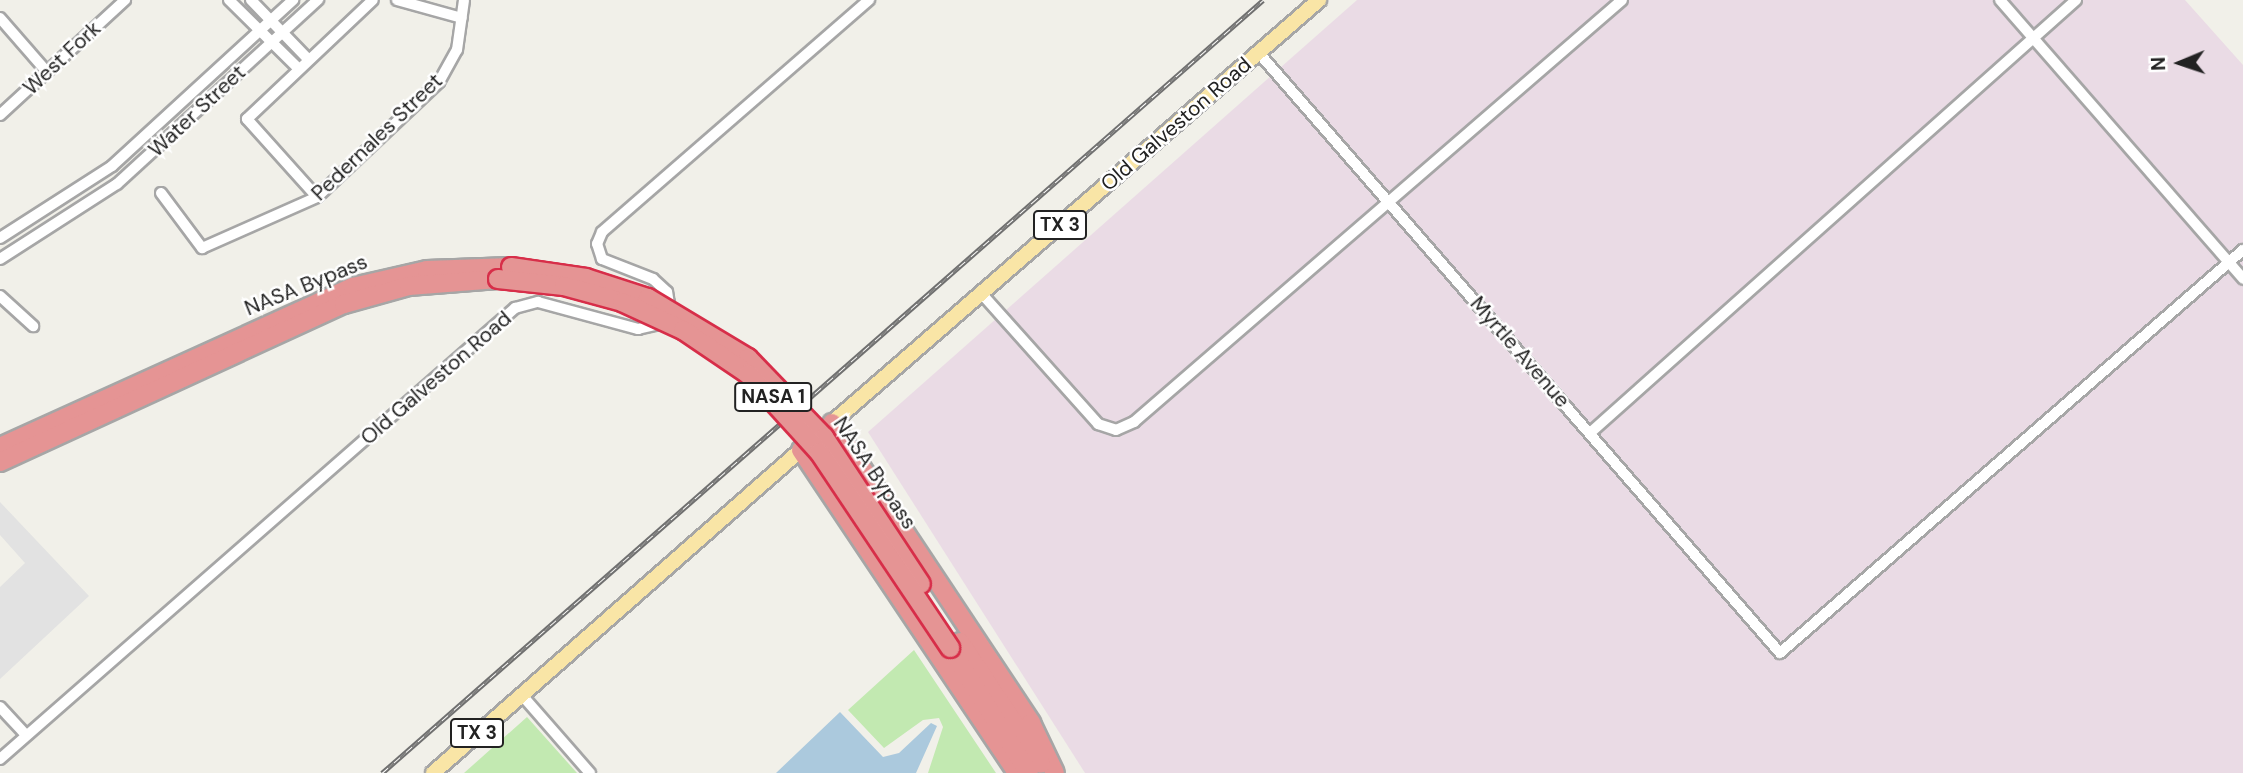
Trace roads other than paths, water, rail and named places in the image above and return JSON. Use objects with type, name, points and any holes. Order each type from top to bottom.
[{"type":"highway","name":"NASA Bypass","points":[[0,447],[343,290],[427,270],[586,278],[648,298],[748,358],[824,437],[955,645],[1029,773]]},
{"type":"highway","name":"NASA Bypass","points":[[0,461],[344,304],[408,286],[505,273]]},
{"type":"highway","points":[[832,423],[912,538],[1031,723],[1055,773]]},
{"type":"highway","points":[[801,450],[877,569],[1017,773]]},
{"type":"highway","points":[[877,569],[887,543],[912,538]]},
{"type":"highway","name":"NASA Bypass","points":[[955,645],[1047,773]]},
{"type":"main road","name":"Old Galveston Road","points":[[433,773],[1319,0]]},
{"type":"street","name":"West Fork","points":[[0,115],[125,0]]},
{"type":"street","points":[[229,0],[298,68]]},
{"type":"street","points":[[251,0],[308,59]]},
{"type":"street","name":"Water Street","points":[[0,238],[64,202],[293,0]]},
{"type":"street","name":"Water Street","points":[[0,259],[71,216],[117,184],[318,0]]},
{"type":"street","points":[[317,197],[247,119],[373,0]]},
{"type":"street","points":[[397,0],[462,18]]},
{"type":"street","name":"Pedernales Street","points":[[160,193],[202,248],[317,197],[439,82],[457,50],[464,0]]},
{"type":"street","name":"Old Galveston Road","points":[[0,759],[515,308],[538,302],[638,329],[656,325],[669,304],[667,292],[653,279],[602,259],[597,244],[602,232],[869,0]]},
{"type":"street","points":[[981,293],[1098,424],[1116,430],[1135,422],[1622,0]]},
{"type":"street","points":[[2000,0],[2243,279]]},
{"type":"street","points":[[1590,433],[2076,0]]},
{"type":"street","points":[[0,18],[47,72]]},
{"type":"street","name":"Myrtle Avenue","points":[[1258,52],[1780,653],[2228,262]]},
{"type":"street","points":[[64,202],[71,216]]},
{"type":"street","points":[[2228,262],[2243,250]]},
{"type":"street","points":[[0,296],[33,326]]},
{"type":"street","points":[[521,694],[590,773]]},
{"type":"street","points":[[0,707],[26,735]]},
{"type":"water","points":[[840,712],[883,757],[899,753],[931,723],[937,726],[916,773],[776,773]]},
{"type":"railway","points":[[382,773],[1263,0]]}]
